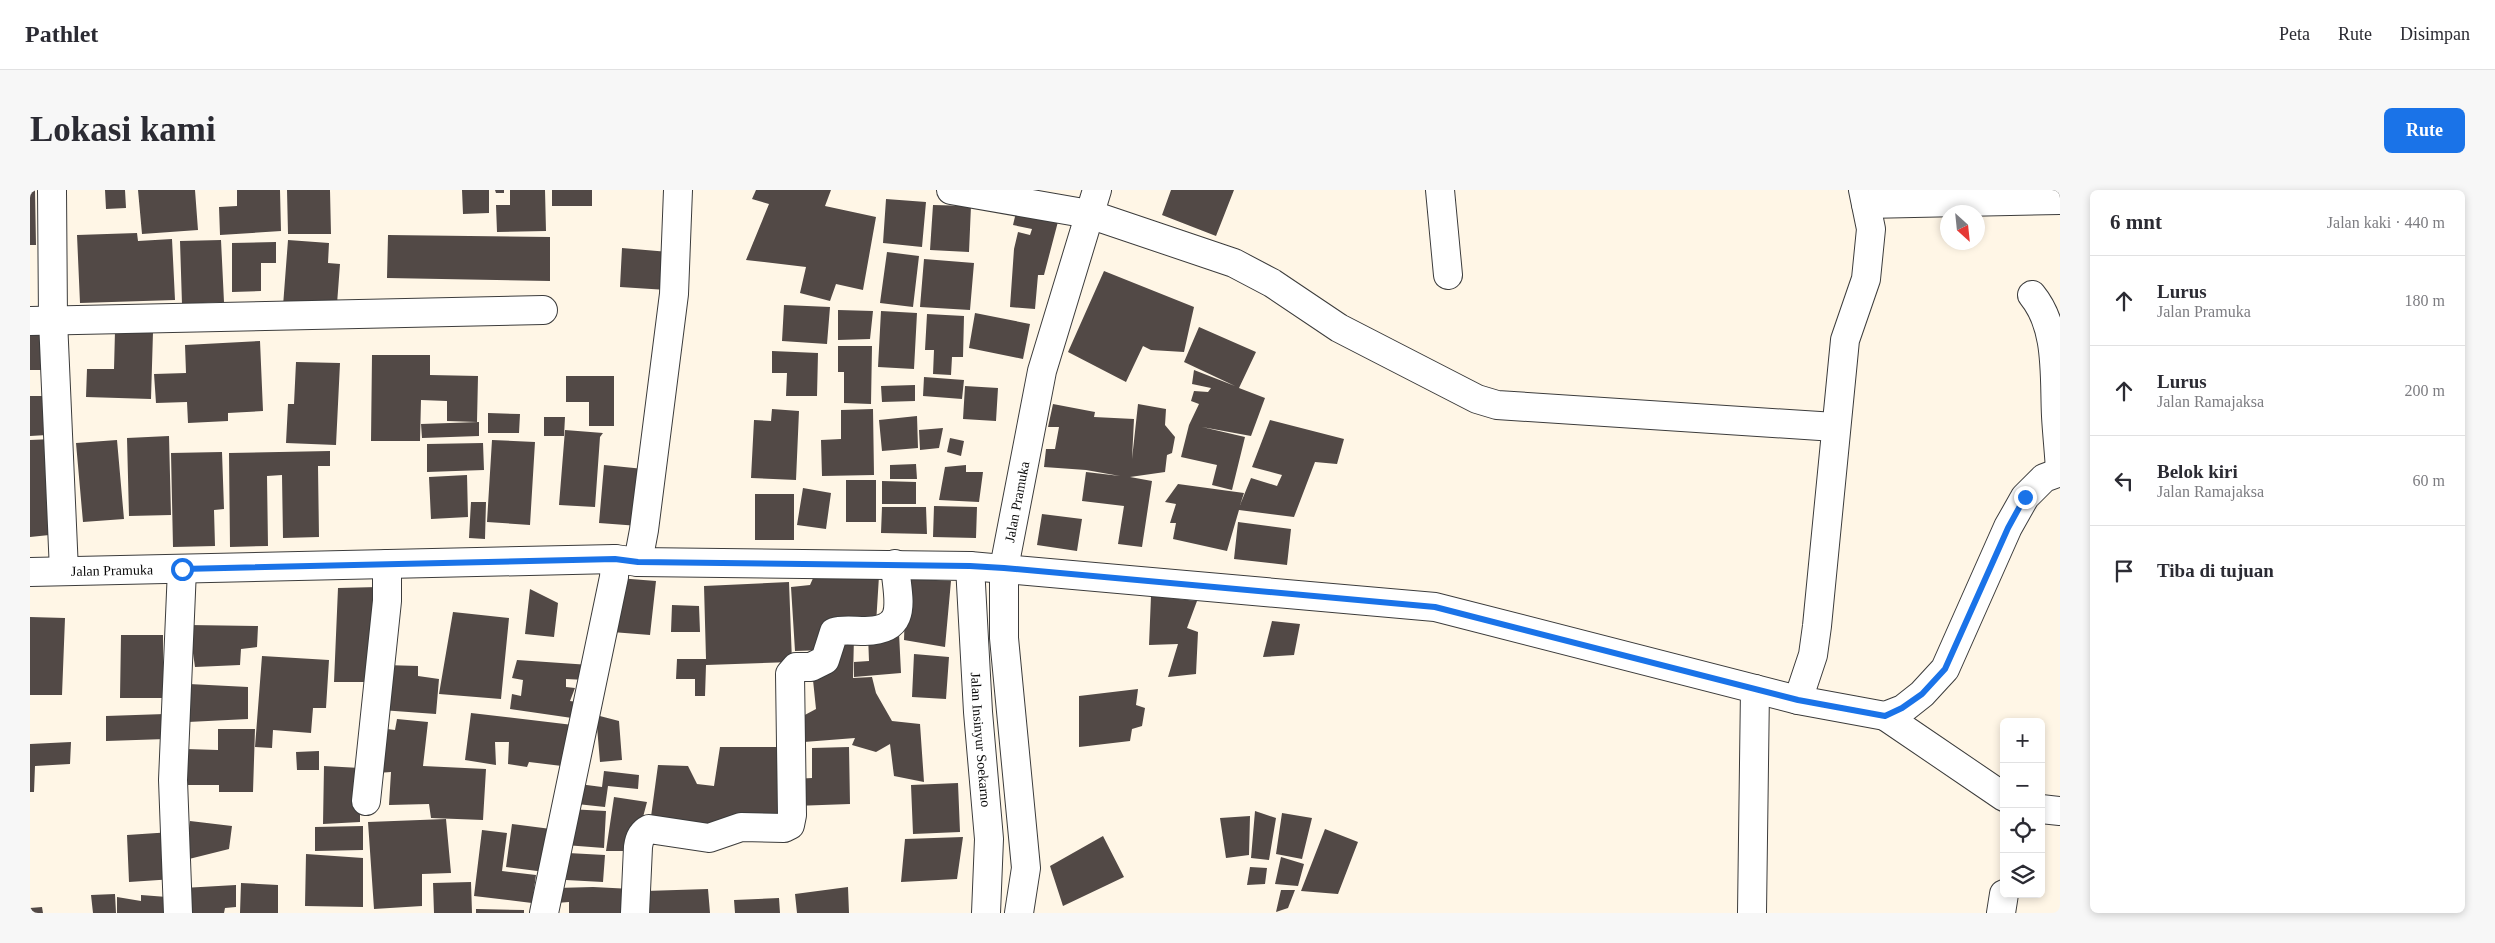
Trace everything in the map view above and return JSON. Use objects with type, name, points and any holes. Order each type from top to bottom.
[{"type":"street","points":[[52,190],[41,321],[64,571]]},
{"type":"street","points":[[544,913],[614,578],[644,530],[674,294],[678,190]]},
{"type":"street","points":[[951,190],[1093,202],[1234,263],[1272,283],[1339,328],[1477,398],[1497,405],[1835,427]]},
{"type":"street","points":[[1440,190],[1448,275]]},
{"type":"street","points":[[1798,700],[1813,655],[1818,626],[1835,427],[1845,340],[1866,279],[1871,229],[1864,197],[2060,200]]},
{"type":"street","name":"Jalan Pramuka","points":[[30,572],[626,561],[895,564],[1004,568],[1042,371],[1093,202]]},
{"type":"street","points":[[1885,716],[1902,708],[1922,694],[1945,669],[2008,528],[2021,504],[2034,486],[2044,478],[2060,471],[2055,371],[2049,326],[2042,307],[2032,295]]},
{"type":"street","points":[[41,321],[543,310]]},
{"type":"street","points":[[366,801],[387,601],[387,564]]},
{"type":"street","points":[[636,913],[638,847],[640,838],[649,829],[709,838],[741,827],[784,828],[790,825],[792,815],[790,674],[796,667],[811,667],[825,660],[834,632],[879,631],[895,622],[898,611],[895,564]]},
{"type":"street","name":"Jalan Insinyur Soekarno","points":[[970,566],[978,712],[989,839],[986,912]]},
{"type":"street","points":[[986,912],[1019,912],[1026,868],[1004,638],[1004,568],[1435,607],[1798,700],[1885,716],[2000,794]]},
{"type":"street","points":[[178,913],[172,780],[182,569]]},
{"type":"street","points":[[1752,913],[1755,689]]},
{"type":"street","points":[[2045,809],[2060,811]]},
{"type":"street","points":[[2001,913],[2003,898]]},
{"type":"building","points":[[30,190],[35,190],[36,245],[30,245]]},
{"type":"building","points":[[105,190],[125,190],[126,208],[106,209]]},
{"type":"building","points":[[138,190],[195,190],[198,230],[142,234]]},
{"type":"building","points":[[237,190],[280,190],[281,231],[220,235],[219,207],[237,206]]},
{"type":"building","points":[[287,190],[330,190],[331,234],[288,234]]},
{"type":"building","points":[[462,190],[489,190],[489,213],[463,214]]},
{"type":"building","points":[[495,190],[504,190],[504,193],[496,193]]},
{"type":"building","points":[[510,190],[545,190],[546,231],[497,232],[496,205],[510,205]]},
{"type":"building","points":[[552,190],[592,190],[592,206],[552,206]]},
{"type":"building","points":[[756,190],[831,190],[825,206],[876,217],[863,290],[836,284],[830,301],[800,293],[806,267],[746,260],[769,204],[752,199]]},
{"type":"building","points":[[1171,190],[1234,190],[1216,236],[1162,215]]},
{"type":"building","points":[[886,199],[926,202],[922,247],[883,243]]},
{"type":"building","points":[[1018,204],[1060,214],[1044,275],[1038,275],[1035,309],[1010,307],[1014,249],[1018,232],[1030,235],[1032,229],[1013,225]]},
{"type":"building","points":[[933,205],[971,206],[969,252],[930,250]]},
{"type":"building","points":[[137,233],[138,241],[172,239],[175,300],[80,303],[77,235]]},
{"type":"building","points":[[388,235],[550,237],[550,281],[387,278]]},
{"type":"building","points":[[221,240],[224,302],[182,304],[180,241]]},
{"type":"building","points":[[288,240],[329,243],[328,263],[340,264],[337,304],[283,306]]},
{"type":"building","points":[[276,242],[276,263],[261,263],[261,291],[232,292],[232,243]]},
{"type":"building","points":[[622,248],[669,252],[667,290],[620,287]]},
{"type":"building","points":[[887,252],[919,256],[913,307],[880,303]]},
{"type":"building","points":[[924,259],[974,263],[970,310],[920,307]]},
{"type":"building","points":[[1104,271],[1194,307],[1184,352],[1151,350],[1143,346],[1126,382],[1068,352]]},
{"type":"building","points":[[784,305],[830,307],[827,344],[782,341]]},
{"type":"building","points":[[838,310],[873,311],[870,339],[838,340]]},
{"type":"building","points":[[881,311],[917,313],[914,369],[878,367]]},
{"type":"building","points":[[975,313],[1030,324],[1023,359],[969,348]]},
{"type":"building","points":[[927,314],[964,316],[963,357],[952,357],[951,375],[933,374],[934,350],[925,350]]},
{"type":"building","points":[[1199,327],[1256,352],[1239,388],[1265,398],[1251,436],[1202,427],[1245,437],[1232,490],[1212,485],[1217,465],[1181,457],[1189,425],[1199,404],[1191,401],[1194,391],[1208,392],[1211,388],[1192,384],[1194,370],[1235,386],[1184,362]]},
{"type":"building","points":[[42,329],[43,370],[30,370],[30,330]]},
{"type":"building","points":[[115,331],[153,332],[151,399],[86,397],[87,369],[114,369]]},
{"type":"building","points":[[260,341],[263,411],[228,413],[228,421],[188,423],[187,402],[156,403],[154,374],[186,373],[185,345]]},
{"type":"building","points":[[838,346],[872,346],[871,404],[844,403],[844,372],[838,372]]},
{"type":"building","points":[[772,351],[818,353],[817,396],[786,396],[787,373],[772,373]]},
{"type":"building","points":[[372,355],[430,355],[430,375],[478,376],[477,422],[447,421],[447,401],[421,400],[420,441],[371,441]]},
{"type":"building","points":[[296,362],[340,363],[336,445],[286,443],[288,404],[294,404]]},
{"type":"building","points":[[566,376],[614,376],[614,426],[589,426],[589,402],[566,402]]},
{"type":"building","points":[[924,377],[964,380],[962,399],[923,396]]},
{"type":"building","points":[[915,385],[915,401],[882,402],[881,386]]},
{"type":"building","points":[[965,386],[998,388],[996,421],[963,419]]},
{"type":"building","points":[[30,396],[46,396],[47,435],[30,436]]},
{"type":"building","points":[[1053,404],[1095,412],[1094,417],[1134,419],[1132,459],[1138,404],[1166,409],[1165,425],[1175,437],[1172,453],[1167,455],[1165,472],[1130,477],[1152,481],[1142,547],[1118,544],[1124,506],[1082,501],[1086,472],[1120,476],[1086,470],[1044,467],[1046,449],[1055,449],[1059,427],[1048,427]]},
{"type":"building","points":[[772,409],[799,411],[796,480],[751,478],[754,420],[771,421]]},
{"type":"building","points":[[873,409],[874,475],[822,476],[821,440],[841,439],[841,410]]},
{"type":"building","points":[[488,413],[520,414],[519,433],[488,433]]},
{"type":"building","points":[[917,416],[918,448],[882,451],[879,420]]},
{"type":"building","points":[[544,417],[565,417],[564,436],[544,436]]},
{"type":"building","points":[[1270,420],[1344,439],[1337,464],[1315,462],[1294,517],[1239,510],[1227,551],[1173,539],[1176,523],[1170,523],[1176,504],[1165,502],[1178,484],[1244,493],[1240,505],[1251,478],[1277,486],[1282,475],[1252,467]]},
{"type":"building","points":[[479,422],[479,436],[422,438],[421,424]]},
{"type":"building","points":[[943,428],[939,448],[920,450],[919,430]]},
{"type":"building","points":[[565,430],[603,433],[600,437],[595,507],[559,505]]},
{"type":"building","points":[[169,436],[171,515],[129,516],[127,438]]},
{"type":"building","points":[[950,438],[964,441],[961,456],[947,452]]},
{"type":"building","points":[[53,439],[59,534],[30,537],[30,440]]},
{"type":"building","points":[[117,440],[124,519],[83,522],[76,443]]},
{"type":"building","points":[[492,440],[535,442],[530,525],[487,522]]},
{"type":"building","points":[[483,443],[484,470],[427,472],[427,444]]},
{"type":"building","points":[[330,451],[330,466],[318,466],[319,537],[283,538],[282,475],[267,476],[268,546],[230,547],[229,453]]},
{"type":"building","points":[[222,452],[224,509],[214,510],[215,546],[173,547],[171,453]]},
{"type":"building","points":[[916,464],[917,479],[890,479],[890,465]]},
{"type":"building","points":[[604,465],[644,469],[639,526],[599,523]]},
{"type":"building","points":[[966,465],[966,472],[983,472],[979,502],[939,500],[945,467]]},
{"type":"building","points":[[467,475],[468,517],[431,519],[429,477]]},
{"type":"building","points":[[846,480],[876,480],[876,522],[846,522]]},
{"type":"building","points":[[882,481],[916,482],[916,504],[882,504]]},
{"type":"building","points":[[803,488],[831,493],[826,529],[797,525]]},
{"type":"building","points":[[755,494],[794,494],[794,540],[755,540]]},
{"type":"building","points":[[471,502],[486,502],[485,539],[469,538]]},
{"type":"building","points":[[934,506],[977,507],[976,538],[933,537]]},
{"type":"building","points":[[882,507],[926,507],[927,534],[881,533]]},
{"type":"building","points":[[1042,514],[1082,519],[1077,551],[1037,545]]},
{"type":"building","points":[[1238,522],[1291,529],[1287,565],[1234,559]]},
{"type":"building","points":[[814,576],[879,576],[876,624],[824,650],[795,651],[791,587],[810,585]]},
{"type":"building","points":[[618,578],[656,581],[650,635],[612,632]]},
{"type":"building","points":[[906,578],[951,581],[945,647],[904,640]]},
{"type":"building","points":[[789,582],[792,662],[706,665],[705,696],[695,696],[695,679],[676,679],[677,659],[706,659],[704,586]]},
{"type":"building","points":[[378,587],[372,682],[334,682],[338,588]]},
{"type":"building","points":[[530,589],[558,603],[554,637],[525,634]]},
{"type":"building","points":[[1151,596],[1197,601],[1187,628],[1198,632],[1196,674],[1168,677],[1178,644],[1149,645]]},
{"type":"building","points":[[672,605],[699,606],[700,632],[671,632]]},
{"type":"building","points":[[453,612],[509,618],[501,699],[439,694]]},
{"type":"building","points":[[30,617],[65,618],[62,695],[30,695]]},
{"type":"building","points":[[1272,621],[1300,624],[1294,655],[1263,657]]},
{"type":"building","points":[[189,625],[258,626],[257,647],[241,649],[240,665],[195,667]]},
{"type":"building","points":[[899,633],[901,673],[854,677],[854,662],[869,661],[868,635]]},
{"type":"building","points":[[121,635],[163,635],[163,698],[120,698]]},
{"type":"building","points":[[839,636],[854,636],[853,678],[872,677],[876,693],[892,721],[920,724],[924,782],[894,776],[890,744],[876,752],[852,745],[855,738],[804,742],[801,717],[816,709],[813,680]]},
{"type":"building","points":[[914,654],[949,657],[946,699],[912,697]]},
{"type":"building","points":[[262,656],[329,660],[326,708],[313,708],[311,733],[273,730],[272,748],[255,747]]},
{"type":"building","points":[[517,660],[590,665],[586,680],[566,679],[566,687],[575,688],[570,701],[577,702],[572,718],[510,709],[512,694],[521,696],[523,680],[512,678]]},
{"type":"building","points":[[385,665],[418,666],[418,676],[439,679],[436,714],[381,710]]},
{"type":"building","points":[[189,684],[248,687],[248,719],[188,722]]},
{"type":"building","points":[[1138,689],[1136,705],[1145,708],[1142,726],[1132,729],[1130,741],[1079,747],[1079,696]]},
{"type":"building","points":[[471,713],[573,725],[562,766],[529,762],[527,767],[508,764],[509,742],[495,742],[496,765],[465,760]]},
{"type":"building","points":[[165,714],[166,739],[106,741],[106,716]]},
{"type":"building","points":[[596,715],[619,721],[622,760],[600,762]]},
{"type":"building","points":[[397,719],[428,722],[423,766],[486,769],[483,820],[431,818],[429,804],[389,805],[391,772],[377,773],[379,728],[395,730]]},
{"type":"building","points":[[218,729],[255,729],[253,792],[219,792],[219,785],[185,785],[186,749],[218,750]]},
{"type":"building","points":[[71,742],[70,764],[35,766],[34,792],[30,792],[30,744]]},
{"type":"building","points":[[720,747],[779,747],[780,821],[713,830],[650,824],[658,765],[688,766],[697,784],[714,786]]},
{"type":"building","points":[[849,747],[850,804],[794,806],[794,779],[812,778],[812,748]]},
{"type":"building","points":[[319,751],[319,770],[297,770],[296,752]]},
{"type":"building","points":[[324,766],[360,768],[360,822],[323,824]]},
{"type":"building","points":[[604,771],[639,775],[638,789],[608,786],[605,807],[577,804],[579,784],[602,787]]},
{"type":"building","points":[[958,783],[960,832],[913,834],[911,785]]},
{"type":"building","points":[[614,797],[647,802],[634,851],[606,851]]},
{"type":"building","points":[[568,809],[606,811],[604,848],[565,845]]},
{"type":"building","points":[[1255,811],[1276,818],[1269,860],[1251,858]]},
{"type":"building","points":[[1282,813],[1312,818],[1302,859],[1276,854]]},
{"type":"building","points":[[1250,816],[1249,855],[1226,858],[1220,818]]},
{"type":"building","points":[[446,819],[451,873],[422,874],[422,906],[374,909],[368,822]]},
{"type":"building","points":[[190,821],[232,826],[229,849],[185,860]]},
{"type":"building","points":[[512,824],[551,829],[545,872],[506,867]]},
{"type":"building","points":[[363,826],[363,850],[315,851],[315,827]]},
{"type":"building","points":[[1325,829],[1358,842],[1338,894],[1301,891]]},
{"type":"building","points":[[482,830],[507,833],[502,871],[536,875],[532,903],[474,896]]},
{"type":"building","points":[[172,832],[174,879],[129,882],[127,835]]},
{"type":"building","points":[[1103,836],[1124,877],[1063,906],[1050,866]]},
{"type":"building","points":[[963,837],[957,879],[901,882],[905,839]]},
{"type":"building","points":[[568,853],[605,855],[603,882],[566,880]]},
{"type":"building","points":[[306,854],[363,858],[363,907],[305,906]]},
{"type":"building","points":[[1281,857],[1304,864],[1298,886],[1275,884]]},
{"type":"building","points":[[1250,867],[1267,868],[1265,884],[1247,885]]},
{"type":"building","points":[[471,882],[472,913],[434,913],[433,883]]},
{"type":"building","points":[[241,883],[278,885],[278,913],[240,913]]},
{"type":"building","points":[[236,885],[236,907],[225,908],[224,913],[183,913],[183,888]]},
{"type":"building","points":[[848,887],[849,913],[797,913],[795,894]]},
{"type":"building","points":[[556,888],[632,889],[630,913],[569,913],[569,902],[556,903]]},
{"type":"building","points":[[708,889],[710,913],[646,913],[645,891]]},
{"type":"building","points":[[1281,890],[1295,890],[1288,908],[1276,912]]},
{"type":"building","points":[[115,894],[116,913],[93,913],[91,895]]},
{"type":"building","points":[[141,895],[167,897],[167,913],[117,913],[117,897],[141,901]]},
{"type":"building","points":[[779,898],[780,913],[735,913],[734,900]]},
{"type":"building","points":[[42,907],[43,913],[30,913],[30,908]]},
{"type":"building","points":[[476,909],[524,910],[524,913],[476,913]]},
{"type":"route","points":[[182,569],[615,559],[638,562],[895,564],[1004,568],[1435,607],[1798,700],[1885,716],[1902,708],[1922,694],[1934,684],[1945,669],[2008,528],[2025,497]]}]
